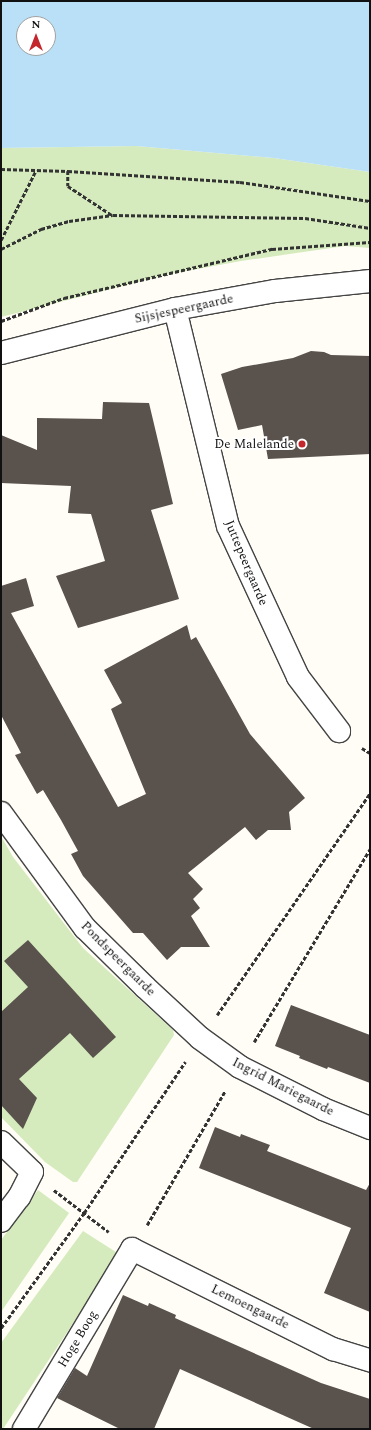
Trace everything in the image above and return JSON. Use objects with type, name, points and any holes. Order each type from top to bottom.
[{"type":"street","name":"Sijsjespeergaarde","points":[[1,353],[175,308],[275,291],[370,281]]},
{"type":"street","name":"Juttepeergaarde","points":[[175,308],[228,526],[298,677],[339,730]]},
{"type":"street","name":"Pondspeergaarde","points":[[1,813],[85,928],[145,988],[200,1038]]},
{"type":"street","name":"Ingrid Mariegaarde","points":[[200,1038],[240,1067],[323,1109],[370,1128]]},
{"type":"street","points":[[1,1142],[32,1172],[19,1197],[1,1220]]},
{"type":"street","name":"Lemoengaarde","points":[[132,1249],[333,1349],[370,1360]]},
{"type":"street","name":"Hoge Boog","points":[[24,1429],[132,1249]]},
{"type":"path","points":[[1,169],[68,171],[240,182],[370,201]]},
{"type":"path","points":[[1,240],[36,170]]},
{"type":"path","points":[[68,171],[68,186],[113,216]]},
{"type":"path","points":[[1,250],[40,229],[69,221],[113,216],[305,218],[370,228]]},
{"type":"path","points":[[1,321],[64,298],[272,249],[370,242]]},
{"type":"path","points":[[32,1172],[132,1249]]},
{"type":"green space","points":[[136,146],[274,158],[370,172],[370,248],[345,246],[241,261],[170,274],[1,317],[1,148]]},
{"type":"green space","points":[[1,836],[13,857],[83,948],[173,1030],[174,1035],[77,1182],[73,1182],[45,1162],[1,1117]]},
{"type":"green space","points":[[38,1190],[69,1213],[1,1312],[1,1240]]},
{"type":"green space","points":[[83,1231],[119,1254],[3,1429],[1,1429],[1,1343]]},
{"type":"water","points":[[1,1],[370,1],[370,172],[274,158],[136,146],[1,148]]},
{"type":"building","points":[[311,351],[324,352],[331,355],[370,356],[370,454],[268,459],[262,425],[238,430],[221,374],[242,367],[293,358]]},
{"type":"building","points":[[103,402],[149,403],[173,504],[151,510],[179,599],[78,628],[56,576],[105,561],[91,514],[68,513],[71,486],[1,483],[1,435],[37,450],[37,418],[102,419]]},
{"type":"building","points":[[26,578],[34,606],[11,613],[118,807],[146,794],[111,709],[122,703],[104,670],[187,625],[191,640],[196,637],[250,734],[305,798],[289,812],[291,830],[268,830],[256,840],[245,827],[188,873],[203,889],[193,899],[200,908],[191,916],[210,947],[181,947],[167,960],[143,933],[133,933],[83,876],[71,854],[78,851],[61,820],[43,790],[37,794],[15,755],[21,753],[1,715],[1,586]]},
{"type":"building","points":[[28,940],[116,1037],[93,1058],[70,1033],[19,1079],[37,1098],[23,1129],[1,1105],[1,1012],[28,987],[4,961]]},
{"type":"building","points":[[291,1005],[370,1035],[370,1083],[328,1067],[327,1069],[299,1058],[300,1056],[275,1046]]},
{"type":"building","points":[[215,1127],[240,1137],[241,1134],[270,1145],[267,1151],[366,1190],[370,1183],[370,1312],[324,1293],[351,1228],[199,1168]]},
{"type":"building","points":[[123,1295],[148,1306],[149,1303],[176,1315],[175,1318],[321,1383],[370,1399],[370,1429],[314,1429],[180,1369],[154,1429],[120,1429],[57,1398],[75,1368],[87,1376]]},
{"type":"place","name":"De Malelande","points":[[302,444]]}]
